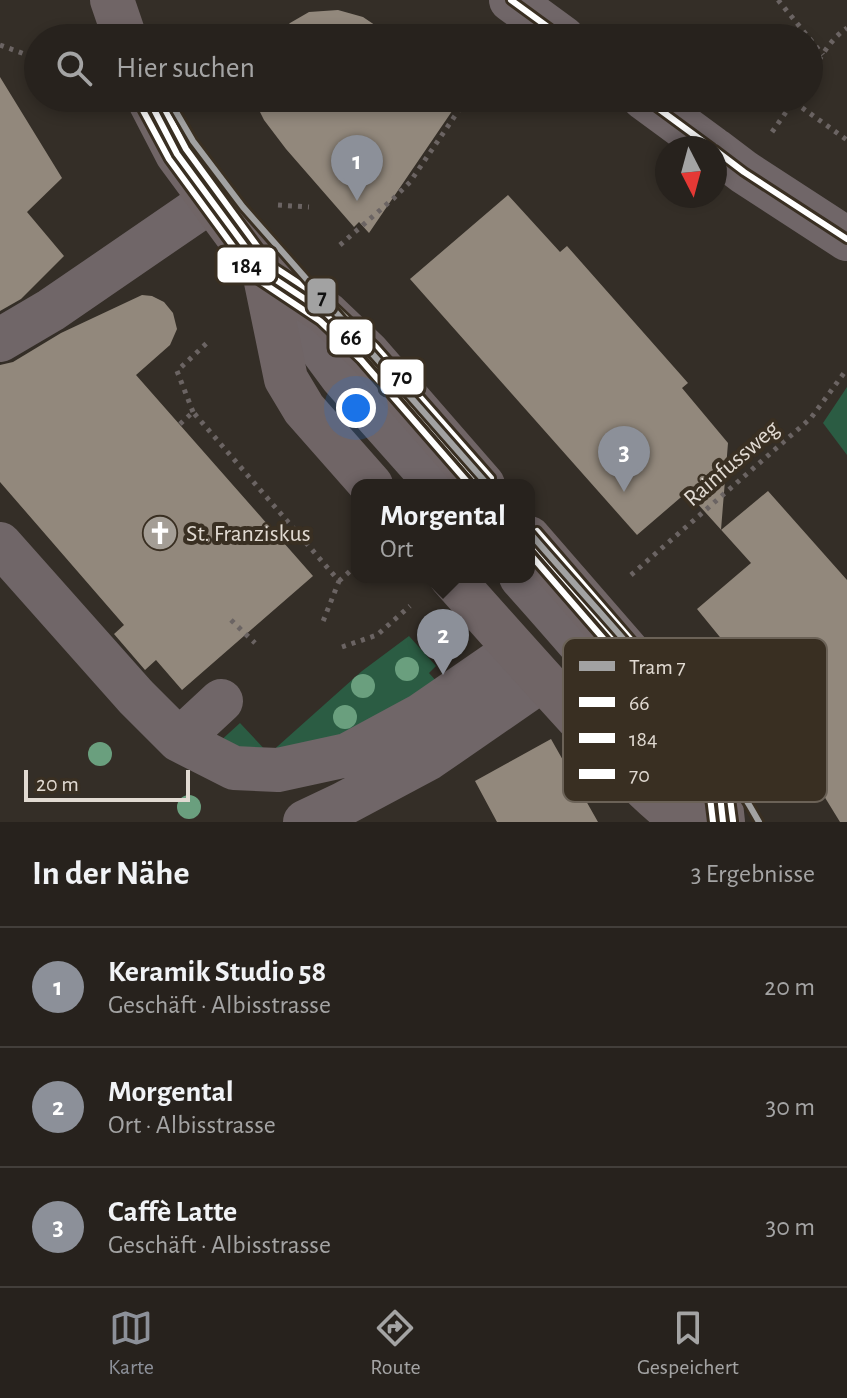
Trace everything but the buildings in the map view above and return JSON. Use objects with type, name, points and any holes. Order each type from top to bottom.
[{"type":"main road","points":[[112,0],[120,24]]},
{"type":"main road","points":[[155,112],[177,154],[264,272],[326,313],[368,353],[478,479]]},
{"type":"main road","points":[[264,272],[286,379],[304,409],[366,479]]},
{"type":"main road","points":[[535,545],[616,638]]},
{"type":"main road","points":[[435,588],[542,680],[563,702]]},
{"type":"main road","points":[[662,802],[686,822]]},
{"type":"main road","points":[[721,802],[723,822]]},
{"type":"street","points":[[511,0],[544,24]]},
{"type":"street","points":[[663,112],[696,136]]},
{"type":"street","points":[[727,159],[847,239]]},
{"type":"street","points":[[0,340],[51,310],[210,201]]},
{"type":"street","points":[[264,272],[342,377],[433,479]]},
{"type":"street","points":[[0,544],[136,697],[179,740],[234,768],[278,770],[347,755],[421,715],[495,664]]},
{"type":"street","points":[[526,583],[575,638]]},
{"type":"street","points":[[305,822],[429,758],[542,680]]},
{"type":"street","points":[[179,740],[221,701]]},
{"type":"street","points":[[704,802],[715,822]]},
{"type":"path","points":[[778,0],[798,24]]},
{"type":"path","points":[[823,55],[847,28]]},
{"type":"path","points":[[0,45],[24,54]]},
{"type":"path","points":[[340,245],[410,182],[458,112]]},
{"type":"path","points":[[765,143],[787,112]]},
{"type":"path","points":[[811,112],[847,140]]},
{"type":"path","points":[[210,340],[177,371],[193,412],[339,581]]},
{"type":"path","name":"Rainfussweg","points":[[630,576],[811,418],[847,369]]},
{"type":"path","points":[[180,424],[193,412]]},
{"type":"path","points":[[322,624],[339,581],[351,570]]},
{"type":"path","points":[[342,647],[377,635],[435,588]]},
{"type":"path","points":[[231,620],[255,643]]},
{"type":"green space","points":[[847,387],[847,455],[823,423]]},
{"type":"green space","points":[[409,636],[436,666],[429,673],[438,683],[397,716],[336,744],[273,760],[248,757],[218,743],[240,723],[269,754],[362,671]]},
{"type":"tram line","name":"7","points":[[176,112],[193,141],[243,207],[483,479]]},
{"type":"tram line","name":"7","points":[[535,539],[623,638]]},
{"type":"tram line","name":"7","points":[[747,802],[759,822]]},
{"type":"transit line","name":"66","points":[[511,0],[544,24]]},
{"type":"transit line","name":"184","points":[[144,112],[169,159],[257,279],[320,321],[361,360],[465,479]]},
{"type":"transit line","name":"66","points":[[155,112],[177,154],[264,272],[326,313],[368,353],[478,479]]},
{"type":"transit line","name":"70","points":[[166,112],[186,149],[271,265],[332,305],[375,346],[491,478]]},
{"type":"transit line","name":"66","points":[[663,112],[696,136]]},
{"type":"transit line","name":"66","points":[[727,159],[847,239]]},
{"type":"transit line","name":"70","points":[[537,531],[630,638]]},
{"type":"transit line","name":"66","points":[[535,545],[616,638]]},
{"type":"transit line","name":"184","points":[[535,560],[603,638]]},
{"type":"transit line","name":"184","points":[[711,802],[713,822]]},
{"type":"transit line","name":"66","points":[[721,802],[723,822]]},
{"type":"transit line","name":"70","points":[[730,802],[733,821]]},
{"type":"place","name":"Keramik Studio 58","points":[[357,201]]},
{"type":"place","name":"Caffè Latte","points":[[624,492]]},
{"type":"place","name":"St. Franziskus","points":[[160,533]]},
{"type":"place","name":"Morgental","points":[[443,675]]}]
